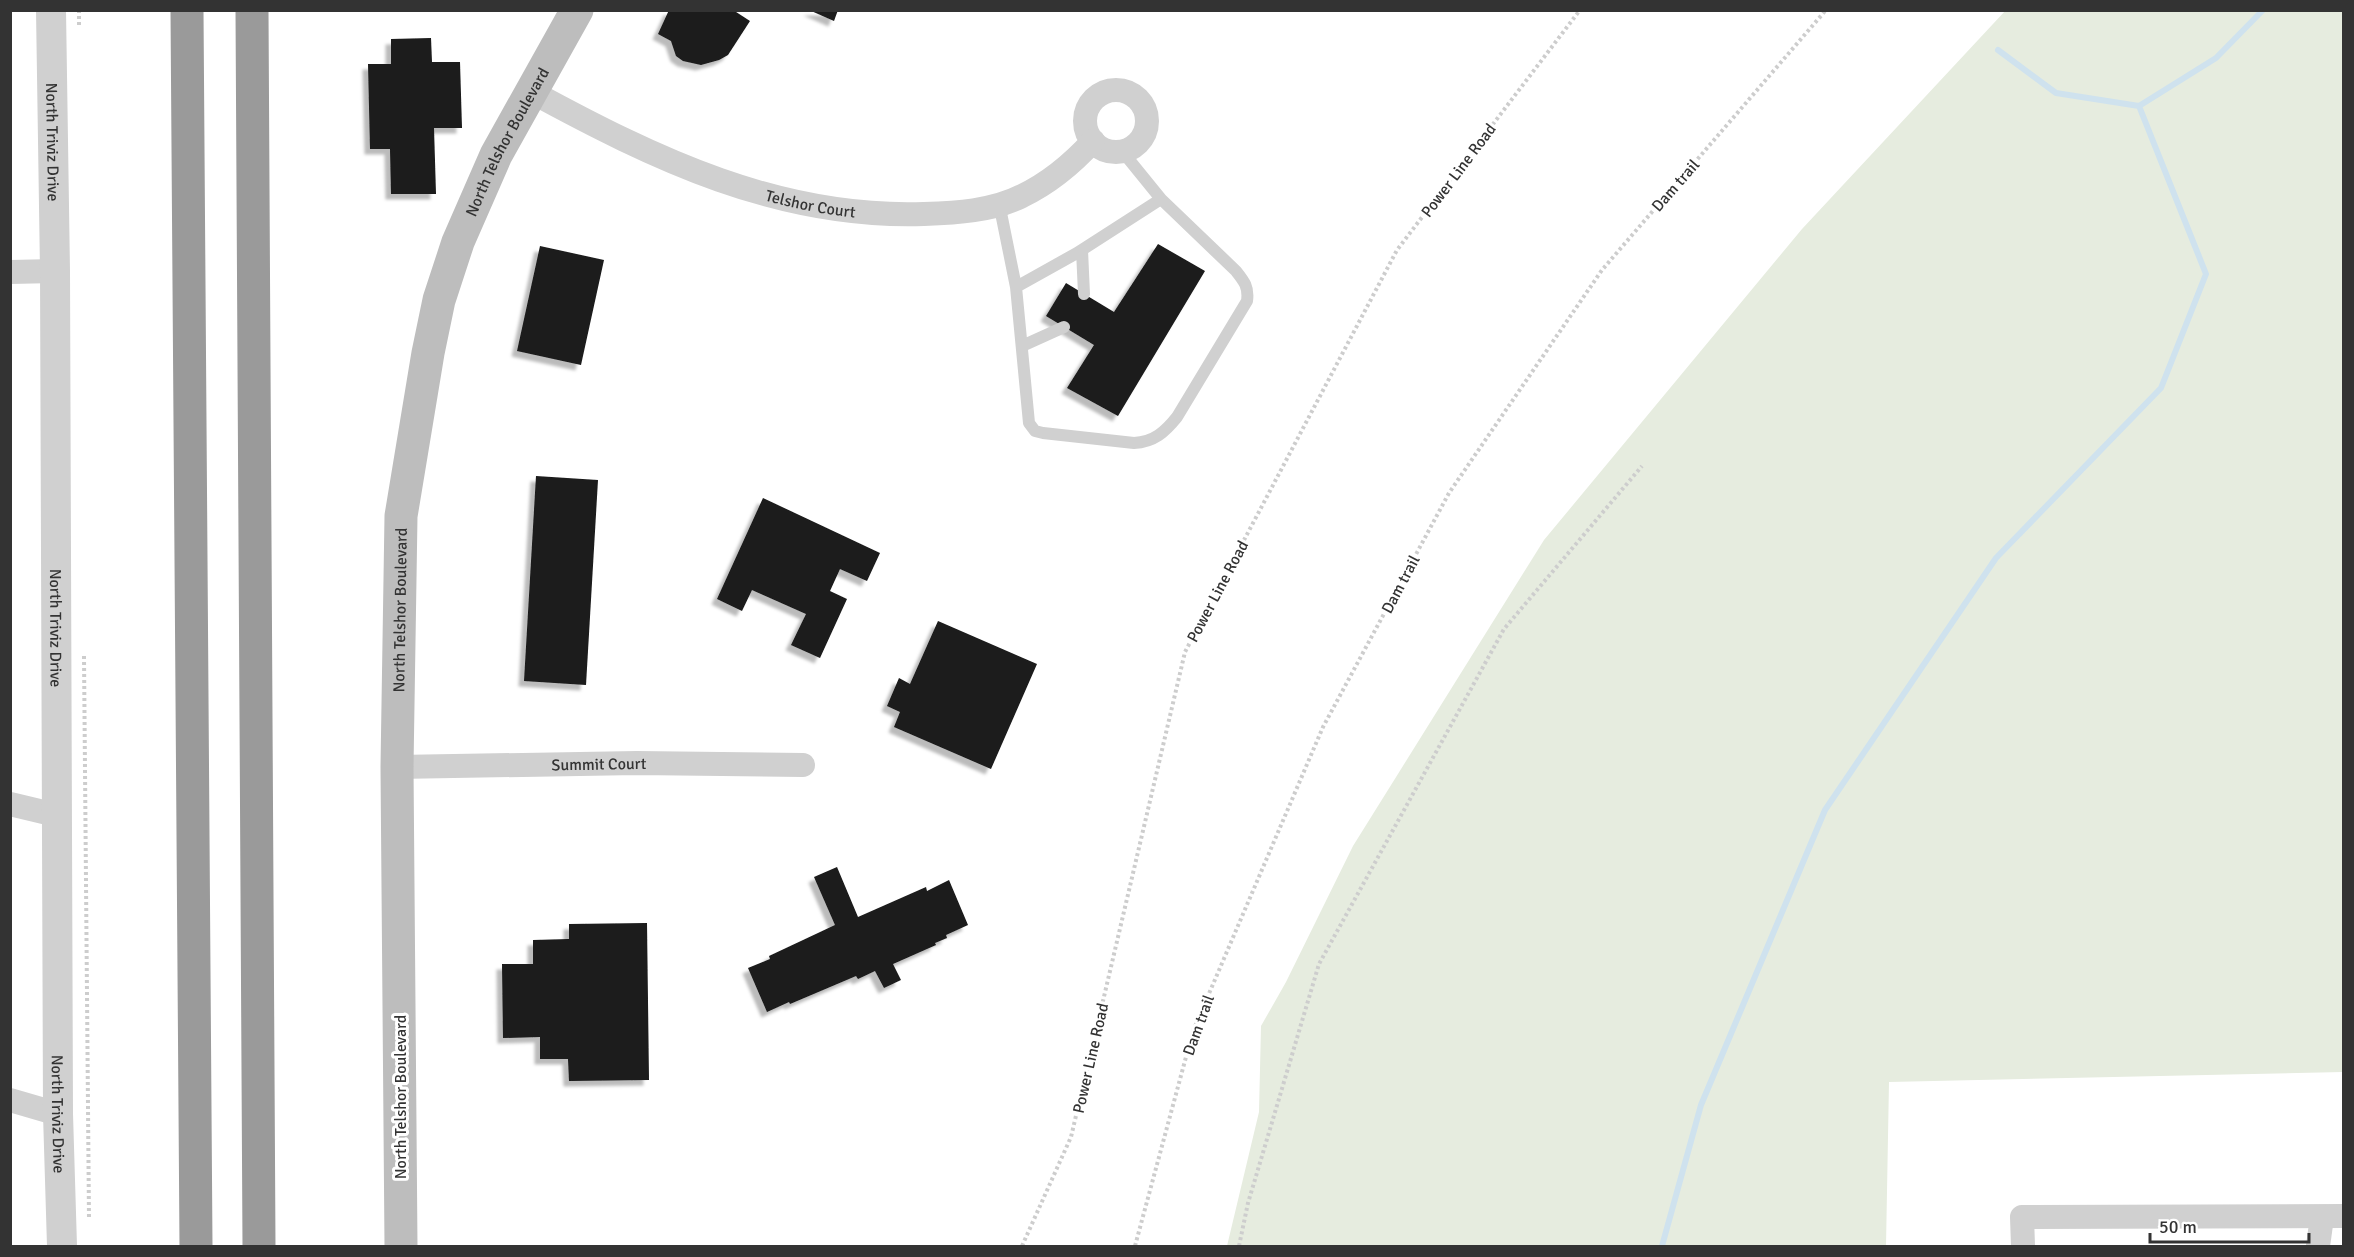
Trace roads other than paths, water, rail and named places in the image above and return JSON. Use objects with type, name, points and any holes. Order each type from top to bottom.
[{"type":"highway","points":[[187,10],[196,1246]]},
{"type":"highway","points":[[252,10],[259,1246]]},
{"type":"main road","name":"North Telshor Boulevard","points":[[401,1246],[397,767],[401,516],[428,353],[440,300],[458,242],[496,155],[577,10]]},
{"type":"street","name":"North Triviz Drive","points":[[51,10],[56,271],[58,1113],[62,1246]]},
{"type":"street","name":"Telshor Court","points":[[530,91],[612,135],[683,168],[766,195],[825,208],[886,215],[964,213],[1021,197],[1073,163],[1093,141]]},
{"type":"street","points":[[1110,91],[1130,93],[1138,99],[1147,118],[1146,128],[1137,144],[1122,151],[1107,150],[1093,141],[1086,122],[1087,111],[1092,102],[1100,95],[1110,91]]},
{"type":"street","points":[[10,272],[56,271]]},
{"type":"street","name":"Summit Court","points":[[397,767],[638,763],[803,765]]},
{"type":"street","points":[[10,804],[56,815]]},
{"type":"street","points":[[10,1100],[58,1113]]},
{"type":"street","points":[[2023,1246],[2022,1217],[2332,1216],[2318,1246]]},
{"type":"lane","points":[[999,203],[1016,287],[1029,423],[1035,431],[1134,443],[1156,437],[1167,430],[1177,417],[1247,301],[1248,293],[1247,285],[1236,271],[1161,199],[1122,151]]},
{"type":"lane","points":[[1016,287],[1082,250],[1161,199]]},
{"type":"lane","points":[[1082,250],[1084,294]]},
{"type":"lane","points":[[1022,346],[1064,327]]},
{"type":"waterway","points":[[1998,50],[2056,93],[2139,106],[2216,58],[2263,10]]},
{"type":"waterway","points":[[1662,1246],[1701,1105],[1825,810],[1996,558],[2161,388],[2206,274],[2139,106]]}]
